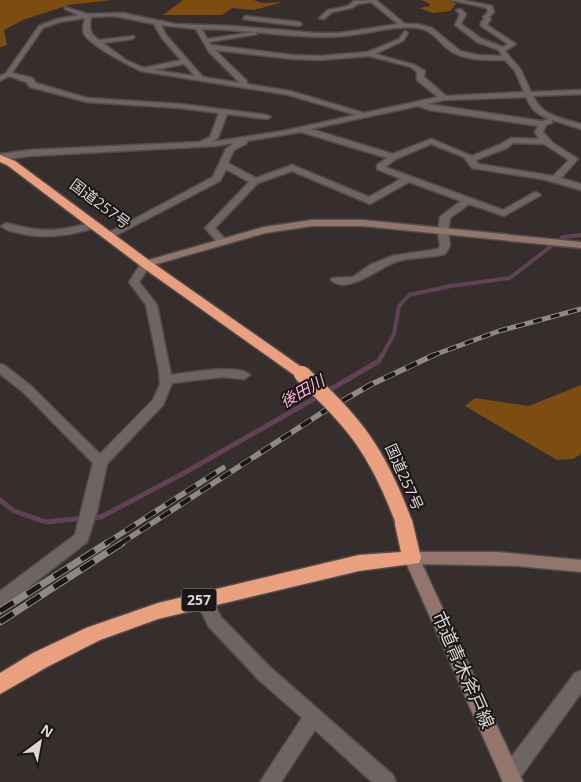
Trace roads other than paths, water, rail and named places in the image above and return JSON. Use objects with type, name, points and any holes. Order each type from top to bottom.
[{"type":"highway","name":"国道257号","points":[[0,157],[11,163],[146,264],[302,374],[328,397],[350,421],[371,450],[388,481],[403,520],[412,558]]},
{"type":"highway","name":"257","points":[[0,684],[40,660],[93,634],[158,611],[359,563],[412,558]]},
{"type":"street","points":[[322,18],[330,11],[350,7],[356,2],[372,0],[404,26]]},
{"type":"street","points":[[454,0],[490,7],[492,12],[486,17],[488,19],[484,22],[484,26],[513,44],[501,51],[518,70],[534,107],[540,113],[581,127]]},
{"type":"street","points":[[67,8],[88,17],[127,22],[239,28],[296,34],[343,35],[404,26],[428,28],[436,32],[452,49],[463,54],[507,58]]},
{"type":"street","points":[[458,10],[463,14],[458,25],[463,30],[486,44],[504,49]]},
{"type":"street","points":[[239,28],[251,12]]},
{"type":"street","points":[[88,17],[86,29],[88,35],[124,61],[143,70],[290,93],[363,114]]},
{"type":"street","points":[[0,79],[8,74],[41,27],[46,24],[88,17]]},
{"type":"street","points":[[245,18],[299,24]]},
{"type":"street","points":[[96,42],[134,40],[127,22]]},
{"type":"street","points":[[157,24],[162,36],[202,80]]},
{"type":"street","points":[[198,27],[208,44],[244,83],[242,86]]},
{"type":"street","points":[[208,44],[292,57],[320,58],[369,54],[401,40],[405,33]]},
{"type":"street","points":[[208,44],[254,34]]},
{"type":"street","points":[[369,54],[413,66],[421,71],[420,78],[444,98]]},
{"type":"street","points":[[143,70],[186,61]]},
{"type":"street","points":[[8,74],[29,80],[33,85],[87,100],[180,106],[267,117]]},
{"type":"street","points":[[0,157],[30,153],[200,145],[248,139],[301,129],[363,114],[444,98],[581,92]]},
{"type":"street","points":[[418,103],[430,108],[543,124],[555,118]]},
{"type":"street","points":[[200,145],[201,142],[214,138],[224,112]]},
{"type":"street","points":[[543,124],[539,132],[545,142]]},
{"type":"street","points":[[301,129],[393,157]]},
{"type":"street","points":[[109,236],[217,179],[230,149],[248,139]]},
{"type":"street","points":[[472,159],[504,146],[511,140],[545,142],[574,159],[555,179]]},
{"type":"street","points":[[536,195],[504,213],[381,169],[380,167],[393,157],[431,141],[453,148],[472,159],[475,166],[555,179],[581,187]]},
{"type":"street","points":[[224,164],[255,181]]},
{"type":"street","points":[[223,242],[210,228],[255,181],[292,168],[370,201],[408,179]]},
{"type":"street","points":[[336,280],[354,280],[374,267],[396,258],[441,252],[445,246],[443,232],[445,217],[468,200]]},
{"type":"street","points":[[0,600],[82,538],[90,511],[100,462],[159,402],[165,380],[151,305],[134,282],[146,264],[264,230],[312,223],[363,223],[581,245]]},
{"type":"street","points":[[6,226],[27,234],[60,235],[94,224]]},
{"type":"street","points":[[0,368],[27,389],[100,462]]},
{"type":"street","points":[[165,380],[222,373],[244,375]]},
{"type":"street","points":[[412,558],[481,557],[528,559],[581,566]]},
{"type":"street","name":"市道青木斧戸線","points":[[412,558],[511,778]]},
{"type":"street","points":[[203,599],[215,622],[265,674],[386,782]]},
{"type":"street","points":[[511,778],[581,679]]},
{"type":"street","points":[[270,782],[313,717]]},
{"type":"waterway","name":"後田川","points":[[382,356],[394,334],[399,306],[409,295],[451,286],[510,278],[563,237],[581,235]]},
{"type":"waterway","name":"後田川","points":[[326,392],[379,361],[382,355]]},
{"type":"waterway","name":"後田川","points":[[91,518],[101,517],[184,473],[319,396]]},
{"type":"waterway","name":"後田川","points":[[0,500],[14,511],[46,522],[83,518]]},
{"type":"railway","points":[[431,356],[499,331],[581,309]]},
{"type":"railway","points":[[120,544],[323,412],[370,385],[434,355]]},
{"type":"railway","points":[[105,544],[223,468]]},
{"type":"railway","points":[[0,611],[107,543]]},
{"type":"railway","points":[[0,622],[122,543]]}]
